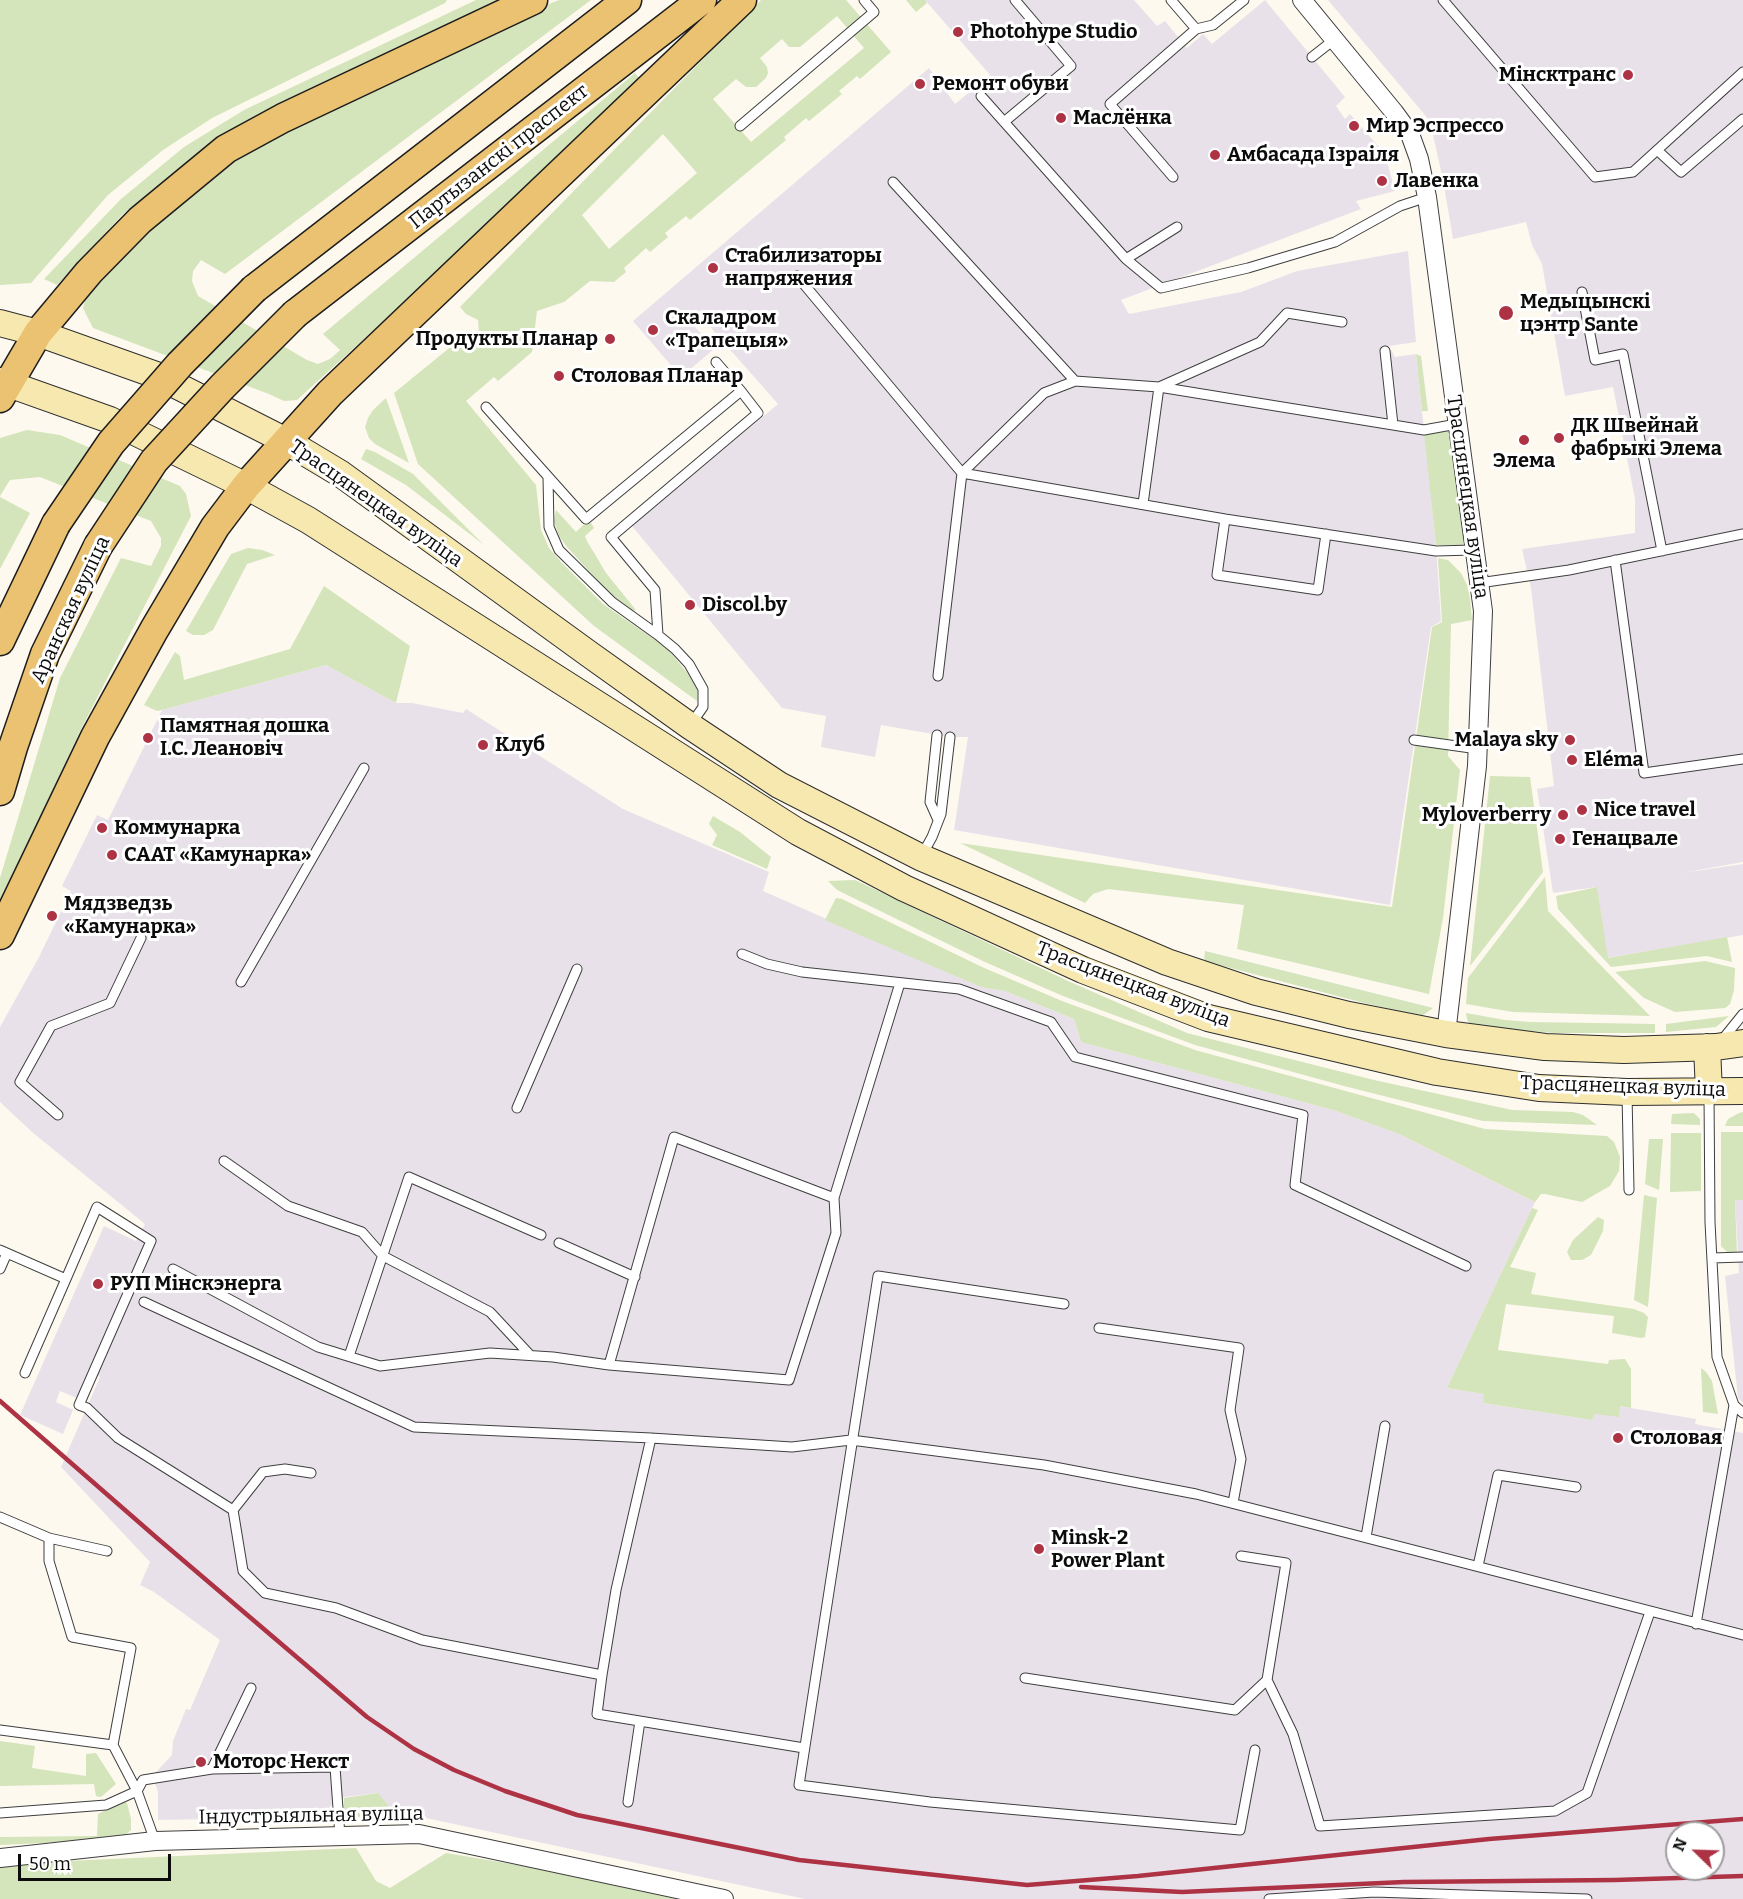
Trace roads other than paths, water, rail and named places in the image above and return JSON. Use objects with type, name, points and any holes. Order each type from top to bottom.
[{"type":"main road","points":[[2,388],[38,333],[88,272],[140,220],[226,149],[283,118],[533,0]]},
{"type":"main road","points":[[0,641],[56,524],[111,443],[180,364],[254,289],[627,0]]},
{"type":"main road","name":"Партызанскі праспект","points":[[295,314],[702,0]]},
{"type":"main road","points":[[0,935],[95,737],[154,630],[215,527],[246,486],[330,393],[742,0]]},
{"type":"main road","name":"Аранская вуліца","points":[[0,791],[45,654],[98,546],[154,461],[222,387],[295,314]]},
{"type":"main road","name":"Трасцянецкая вуліца","points":[[0,323],[38,333],[156,375],[286,441],[341,474],[690,726],[801,798],[920,857],[1167,962],[1279,998],[1349,1015],[1446,1034],[1545,1047],[1624,1050],[1712,1047],[1743,1043]]},
{"type":"main road","name":"Трасцянецкая вуліца","points":[[2,388],[110,420],[246,486],[308,520],[798,832],[904,888],[1083,970],[1208,1018],[1437,1072],[1539,1088],[1627,1092],[1743,1091]]},
{"type":"main road","points":[[674,753],[690,726]]},
{"type":"main road","points":[[1437,1072],[1446,1034]]},
{"type":"main road","points":[[1709,1092],[1712,1047]]},
{"type":"street","name":"Трасцянецкая вуліца","points":[[1302,0],[1394,112],[1410,135],[1419,159],[1427,197],[1483,611],[1478,749],[1446,1034]]},
{"type":"street","name":"Індустрыяльная вуліца","points":[[0,1858],[155,1841],[419,1834],[724,1899]]},
{"type":"lane","points":[[740,126],[874,12],[864,0]]},
{"type":"lane","points":[[1004,122],[1071,66],[1015,0]]},
{"type":"lane","points":[[1171,0],[1196,29]]},
{"type":"lane","points":[[1173,177],[1110,104],[1196,29],[1213,26],[1244,0]]},
{"type":"lane","points":[[1443,0],[1595,177],[1633,172],[1743,72]]},
{"type":"lane","points":[[1312,57],[1335,39]]},
{"type":"lane","points":[[981,96],[1126,259],[1161,288],[1248,268],[1335,242],[1400,206],[1427,197]]},
{"type":"lane","points":[[1657,150],[1681,172],[1743,119]]},
{"type":"lane","points":[[893,182],[1076,381]]},
{"type":"lane","points":[[1126,259],[1177,227]]},
{"type":"lane","points":[[797,276],[962,473],[1225,519],[1436,551],[1473,550]]},
{"type":"lane","points":[[1582,292],[1595,360],[1623,354],[1662,551]]},
{"type":"lane","points":[[1159,387],[1260,342],[1287,313],[1342,322]]},
{"type":"lane","points":[[1385,351],[1393,425]]},
{"type":"lane","points":[[658,635],[655,590],[611,537],[758,413],[716,362]]},
{"type":"lane","points":[[938,676],[962,473],[1044,393],[1076,381],[1159,387],[1424,430],[1457,424]]},
{"type":"lane","points":[[1143,504],[1159,387]]},
{"type":"lane","points":[[486,407],[585,519],[741,391]]},
{"type":"lane","points":[[548,477],[549,527],[559,550],[612,602],[658,635],[689,664],[703,689],[703,707],[690,726]]},
{"type":"lane","points":[[1225,519],[1217,575],[1318,590],[1326,534]]},
{"type":"lane","points":[[1479,583],[1529,577],[1743,534]]},
{"type":"lane","points":[[1615,560],[1644,773],[1743,759]]},
{"type":"lane","points":[[937,735],[930,802],[938,820]]},
{"type":"lane","points":[[920,857],[932,837],[941,814],[950,737]]},
{"type":"lane","points":[[1414,740],[1478,749]]},
{"type":"lane","points":[[241,982],[364,768]]},
{"type":"lane","points":[[58,1115],[20,1082],[51,1026],[110,1003],[141,938]]},
{"type":"lane","points":[[742,954],[767,964],[802,972],[959,989],[1051,1022],[1075,1057],[1303,1115],[1295,1185],[1466,1266]]},
{"type":"lane","points":[[517,1108],[577,969]]},
{"type":"lane","points":[[173,1269],[318,1347],[380,1366],[490,1353],[789,1380],[836,1233],[834,1198],[900,983]]},
{"type":"lane","points":[[1712,1047],[1743,1014]]},
{"type":"lane","points":[[1627,1092],[1629,1190]]},
{"type":"lane","points":[[1709,1092],[1710,1222],[1717,1357],[1734,1405],[1743,1413]]},
{"type":"lane","points":[[609,1365],[674,1137],[834,1198]]},
{"type":"lane","points":[[224,1161],[288,1206],[362,1232],[383,1256],[489,1312],[530,1355]]},
{"type":"lane","points":[[349,1356],[409,1177],[541,1235]]},
{"type":"lane","points":[[25,1373],[97,1207],[151,1241],[79,1405],[87,1408],[118,1438],[233,1510]]},
{"type":"lane","points":[[559,1243],[635,1277]]},
{"type":"lane","points":[[0,1269],[4,1252],[66,1279]]},
{"type":"lane","points":[[1712,1258],[1743,1257]]},
{"type":"lane","points":[[1064,1304],[878,1276],[799,1785],[930,1802],[1240,1830],[1255,1750]]},
{"type":"lane","points":[[144,1302],[414,1426],[792,1448],[851,1440],[1044,1465],[1196,1494],[1741,1634]]},
{"type":"lane","points":[[1099,1328],[1239,1348],[1230,1410],[1241,1459],[1233,1503]]},
{"type":"lane","points":[[1696,1624],[1734,1405]]},
{"type":"lane","points":[[1366,1537],[1385,1426]]},
{"type":"lane","points":[[651,1438],[616,1590],[597,1714],[804,1748]]},
{"type":"lane","points":[[311,1473],[285,1469],[263,1472],[233,1510],[243,1572],[265,1593],[336,1608],[422,1640],[602,1675]]},
{"type":"lane","points":[[1478,1566],[1497,1475],[1576,1487]]},
{"type":"lane","points":[[0,1517],[49,1538],[107,1551]]},
{"type":"lane","points":[[49,1538],[49,1562],[72,1637],[131,1647],[113,1745],[137,1791],[155,1841]]},
{"type":"lane","points":[[1241,1556],[1286,1563],[1267,1680],[1293,1734],[1320,1826],[1556,1811],[1587,1793],[1650,1612]]},
{"type":"lane","points":[[1025,1677],[1235,1710],[1267,1680]]},
{"type":"lane","points":[[212,1769],[251,1688]]},
{"type":"lane","points":[[628,1802],[640,1721]]},
{"type":"lane","points":[[0,1730],[113,1745]]},
{"type":"lane","points":[[0,1813],[106,1805],[137,1791],[143,1780],[212,1769],[335,1767],[340,1836]]},
{"type":"lane","points":[[1269,1899],[1374,1892],[1587,1899]]},
{"type":"railway","points":[[0,1401],[367,1717],[414,1749],[454,1770],[505,1791],[577,1815],[799,1860],[1027,1885],[1138,1876],[1489,1839],[1743,1819]]},
{"type":"railway","points":[[1081,1887],[1182,1892],[1404,1882],[1743,1876]]},
{"type":"place","name":"Photohype Studio","points":[[958,32]]},
{"type":"place","name":"Мінсктранс","points":[[1628,75]]},
{"type":"place","name":"Ремонт обуви","points":[[920,84]]},
{"type":"place","name":"Маслёнка","points":[[1061,118]]},
{"type":"place","name":"Мир Эспрессо","points":[[1354,126]]},
{"type":"place","name":"Амбасада Ізраіля","points":[[1215,155]]},
{"type":"place","name":"Лавенка","points":[[1382,181]]},
{"type":"place","name":"Стабилизаторы напряжения","points":[[713,268]]},
{"type":"place","name":"Медыцынскі цэнтр Sante","points":[[1506,313]]},
{"type":"place","name":"Скаладром «Трапецыя»","points":[[653,330]]},
{"type":"place","name":"Продукты Планар","points":[[610,339]]},
{"type":"place","name":"Столовая Планар","points":[[559,376]]},
{"type":"place","name":"ДК Швейнай фабрыкі Элема","points":[[1559,438]]},
{"type":"place","name":"Элема","points":[[1524,440]]},
{"type":"place","name":"Discol.by","points":[[690,605]]},
{"type":"place","name":"Памятная дошка І.С. Леановіч","points":[[148,738]]},
{"type":"place","name":"Malaya sky","points":[[1570,740]]},
{"type":"place","name":"Клуб","points":[[483,745]]},
{"type":"place","name":"Eléma","points":[[1572,760]]},
{"type":"place","name":"Nice travel","points":[[1582,810]]},
{"type":"place","name":"Myloverberry","points":[[1563,815]]},
{"type":"place","name":"Коммунарка","points":[[102,828]]},
{"type":"place","name":"Генацвале","points":[[1560,839]]},
{"type":"place","name":"СААТ «Камунарка»","points":[[112,855]]},
{"type":"place","name":"Мядзведзь «Камунарка»","points":[[52,916]]},
{"type":"place","name":"РУП Мінскэнерга","points":[[98,1284]]},
{"type":"place","name":"Столовая","points":[[1618,1438]]},
{"type":"place","name":"Minsk-2 Power Plant","points":[[1039,1549]]},
{"type":"place","name":"Моторс Некст","points":[[201,1762]]}]
